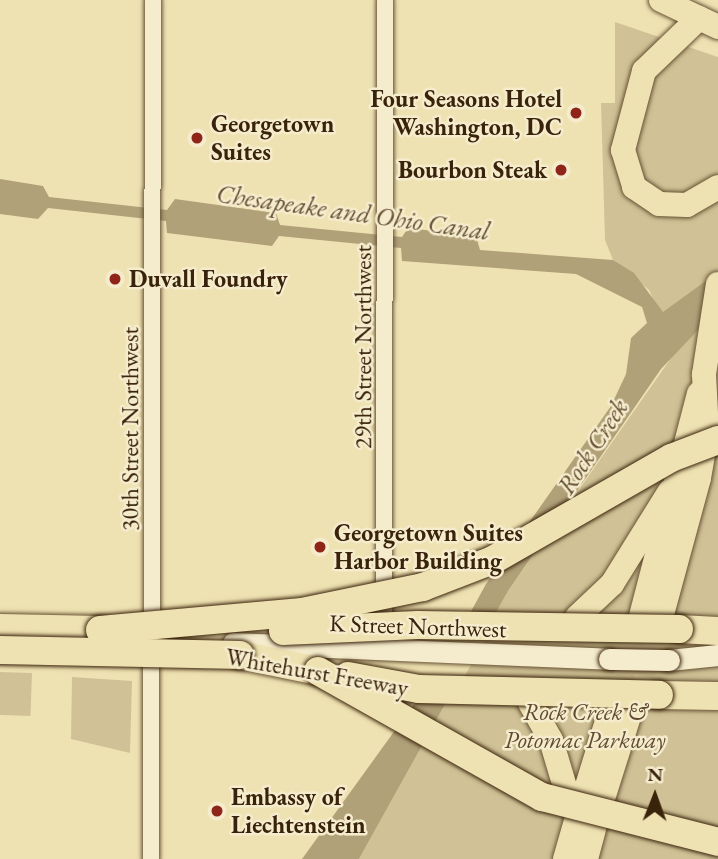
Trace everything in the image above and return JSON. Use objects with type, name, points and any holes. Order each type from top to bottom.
[{"type":"highway","points":[[100,630],[302,612],[423,587],[493,560],[671,458],[718,440]]},
{"type":"highway","name":"Whitehurst Freeway","points":[[0,628],[100,630],[660,621],[718,631]]},
{"type":"highway","name":"Whitehurst Freeway","points":[[0,650],[240,655],[419,689],[718,696]]},
{"type":"highway","points":[[318,671],[542,797],[718,842]]},
{"type":"main road","points":[[662,0],[708,22],[644,71],[623,150],[634,187],[659,204],[687,205],[718,187]]},
{"type":"main road","points":[[660,621],[699,473],[704,374],[714,333],[718,284]]},
{"type":"main road","points":[[577,617],[612,584],[699,473]]},
{"type":"main road","name":"K Street Northwest","points":[[0,638],[152,641],[437,655],[675,660],[718,665]]},
{"type":"main road","name":"K Street Northwest","points":[[675,660],[718,656]]},
{"type":"main road","points":[[530,703],[551,740],[581,809]]},
{"type":"main road","points":[[573,856],[581,809],[621,710]]},
{"type":"street","name":"30th Street Northwest","points":[[151,859],[153,0]]},
{"type":"street","name":"29th Street Northwest","points":[[384,653],[385,0]]},
{"type":"green space","name":"Rock Creek & Potomac Parkway","points":[[615,22],[718,57],[718,859],[359,859],[508,591],[676,351],[649,290],[613,260],[605,240],[601,103],[615,103]]},
{"type":"green space","points":[[0,672],[32,673],[30,716],[0,715]]},
{"type":"green space","points":[[72,677],[132,681],[130,753],[71,739]]},
{"type":"water","name":"Rock Creek","points":[[0,179],[43,186],[49,197],[167,210],[175,199],[276,213],[280,225],[402,237],[408,228],[476,236],[480,250],[613,260],[634,273],[663,312],[718,272],[718,309],[661,369],[508,591],[359,859],[302,859],[440,668],[486,584],[611,406],[626,374],[631,338],[647,323],[642,307],[576,274],[402,261],[401,248],[279,236],[272,246],[167,233],[166,221],[48,208],[38,219],[0,214]]},
{"type":"pier","points":[[464,616],[498,616],[451,701],[412,700]]},
{"type":"tunnel","points":[[610,711],[641,616]]},
{"type":"tunnel","points":[[631,710],[661,618]]},
{"type":"place","name":"Four Seasons Hotel Washington, DC","points":[[576,113]]},
{"type":"place","name":"Georgetown Suites","points":[[197,138]]},
{"type":"place","name":"Bourbon Steak","points":[[561,170]]},
{"type":"place","name":"Duvall Foundry","points":[[115,279]]},
{"type":"place","name":"Georgetown Suites Harbor Building","points":[[320,547]]},
{"type":"place","name":"Embassy of Liechtenstein","points":[[217,811]]},
{"type":"water label","name":"Chesapeake and Ohio Canal","points":[[353,213]]}]
